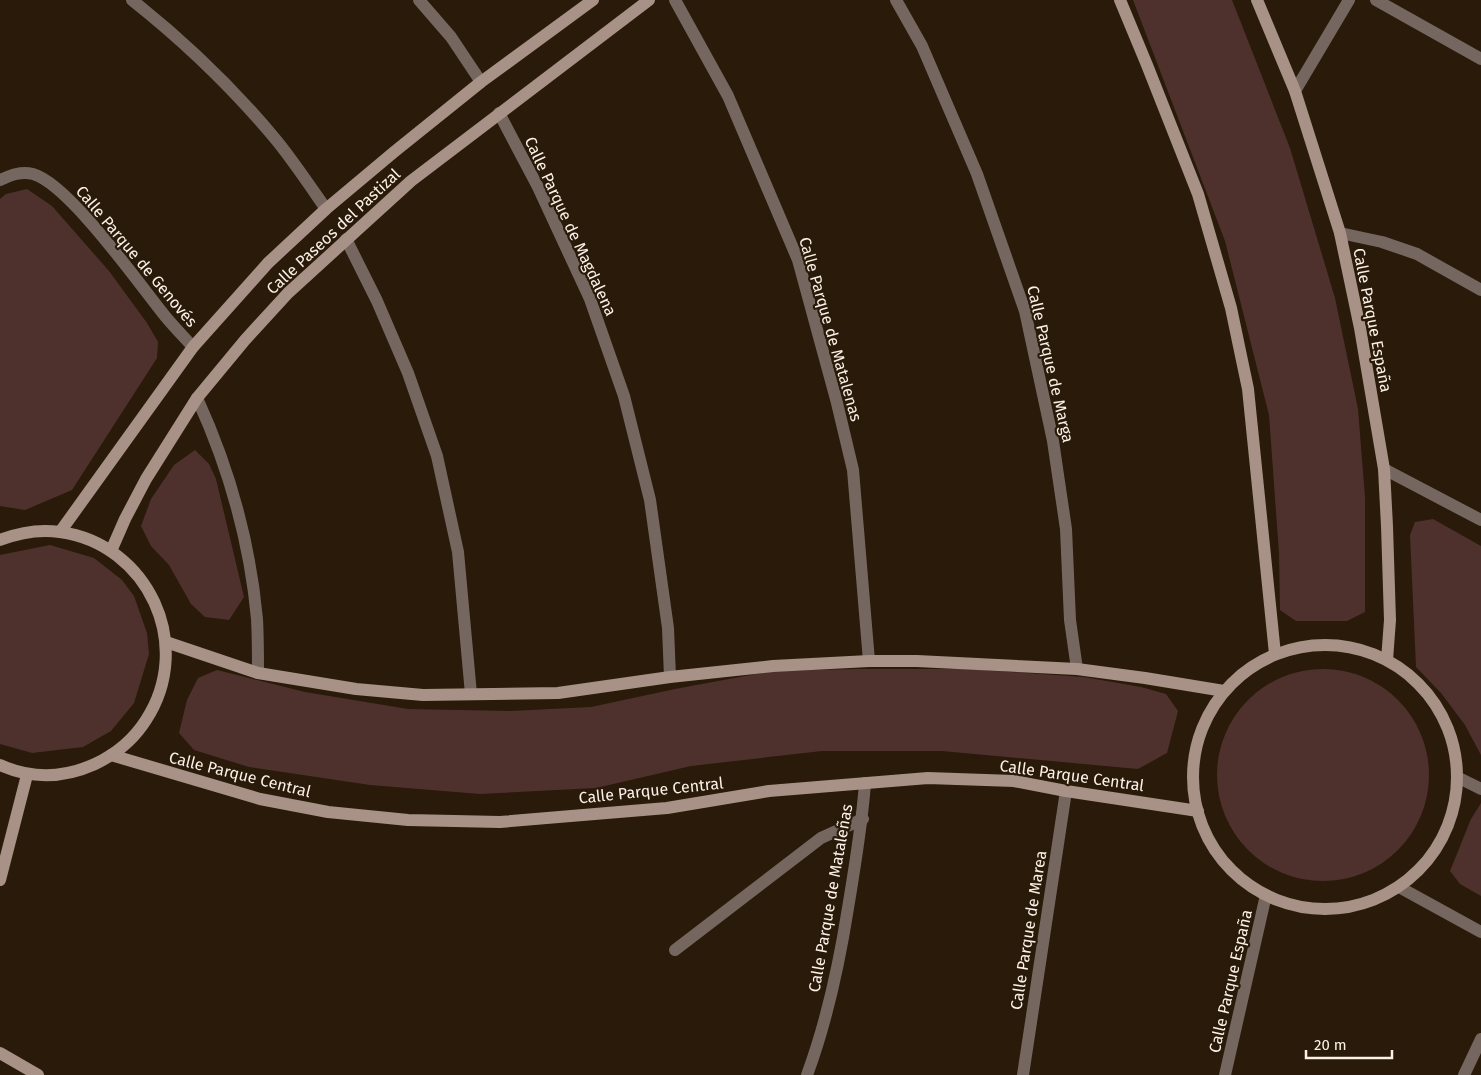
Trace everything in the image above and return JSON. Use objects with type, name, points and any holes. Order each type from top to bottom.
[{"type":"street","points":[[132,0],[163,24],[213,70],[277,141],[326,208]]},
{"type":"street","points":[[419,0],[451,37],[482,82]]},
{"type":"street","name":"Calle Paseos del Pastizal","points":[[60,532],[193,347],[268,263],[326,208],[482,82],[593,0]]},
{"type":"street","name":"Calle Paseos del Pastizal","points":[[111,552],[125,519],[146,479],[197,398],[245,340],[288,293],[410,181],[649,0]]},
{"type":"street","name":"Calle Parque de Matalenas","points":[[675,0],[728,96],[798,260],[838,403],[854,470],[869,661]]},
{"type":"street","name":"Calle Parque de Marga","points":[[896,0],[922,46],[977,174],[1025,311],[1053,441],[1064,519],[1070,620],[1077,669]]},
{"type":"street","points":[[1120,0],[1148,65],[1198,194],[1231,308],[1248,389],[1275,654]]},
{"type":"street","name":"Calle Parque España","points":[[1257,0],[1295,91],[1340,233],[1360,328],[1384,469],[1389,610],[1387,660]]},
{"type":"street","points":[[1295,91],[1349,0]]},
{"type":"street","points":[[1376,0],[1481,59]]},
{"type":"street","name":"Calle Parque de Magdalena","points":[[499,113],[538,186],[590,299],[624,396],[650,500],[668,628],[670,677]]},
{"type":"street","name":"Calle Parque de Genovés","points":[[0,180],[18,172],[34,174],[56,188],[87,219],[166,317],[193,347]]},
{"type":"street","points":[[1340,233],[1382,242],[1416,254],[1481,290]]},
{"type":"street","points":[[346,239],[377,301],[400,355],[437,456],[458,552],[471,694]]},
{"type":"street","points":[[197,398],[213,433],[229,477],[248,551],[257,620],[258,673]]},
{"type":"street","points":[[1384,469],[1481,520]]},
{"type":"street","points":[[0,540],[30,532],[60,532],[88,540],[111,552],[125,562],[148,590],[157,607],[166,642],[164,678],[152,711],[131,740],[112,756],[76,771],[62,774],[27,775],[0,765]]},
{"type":"street","points":[[166,642],[258,673],[356,689],[423,695],[558,693],[670,677],[774,666],[869,661],[973,663],[1077,669],[1224,691]]},
{"type":"street","points":[[1312,645],[1351,647],[1387,660],[1416,681],[1438,709],[1452,742],[1457,777],[1454,809],[1442,839],[1423,866],[1399,887],[1374,900],[1348,907],[1320,909],[1292,905],[1266,895],[1243,880],[1223,860],[1208,837],[1198,811],[1193,780],[1196,748],[1207,718],[1224,691],[1247,670],[1275,654],[1312,645]]},
{"type":"street","name":"Calle Parque Central","points":[[112,756],[260,799],[328,812],[408,820],[500,822],[667,808],[769,791],[928,778],[1014,781],[1066,791],[1198,811]]},
{"type":"street","points":[[0,880],[27,775]]},
{"type":"street","points":[[1457,777],[1481,789]]},
{"type":"street","name":"Calle Parque de Mataleñas","points":[[807,1075],[838,971],[863,819],[865,783]]},
{"type":"street","name":"Calle Parque de Marea","points":[[1023,1075],[1066,791]]},
{"type":"street","points":[[675,950],[821,838],[863,819]]},
{"type":"street","points":[[1399,887],[1481,932]]},
{"type":"street","name":"Calle Parque España","points":[[1225,1075],[1266,895]]},
{"type":"street","points":[[1464,1075],[1481,1039]]},
{"type":"street","points":[[0,1053],[38,1075]]},
{"type":"shaded area","points":[[1133,0],[1232,0],[1290,148],[1335,298],[1358,409],[1365,497],[1365,612],[1347,621],[1296,621],[1280,610],[1279,553],[1269,415],[1225,241]]},
{"type":"shaded area","points":[[27,189],[52,206],[109,271],[147,323],[158,342],[157,358],[72,490],[25,510],[0,506],[0,199],[6,194]]},
{"type":"shaded area","points":[[195,450],[209,464],[216,479],[244,597],[229,620],[205,617],[191,604],[169,565],[151,546],[141,526],[151,499],[174,465]]},
{"type":"shaded area","points":[[1433,519],[1481,546],[1481,755],[1465,725],[1441,693],[1416,667],[1410,535],[1415,522]]},
{"type":"shaded area","points":[[50,545],[94,558],[122,580],[134,596],[147,633],[149,654],[134,703],[111,731],[83,747],[32,753],[0,744],[0,555]]},
{"type":"shaded area","points":[[967,669],[1084,677],[1141,687],[1166,694],[1178,711],[1167,753],[1138,769],[942,751],[822,751],[691,766],[596,788],[480,794],[370,785],[249,767],[194,750],[179,733],[187,700],[198,678],[217,670],[305,692],[408,709],[510,711],[591,707],[772,671]]},
{"type":"shaded area","points":[[1323,669],[1344,671],[1363,677],[1382,687],[1398,700],[1411,716],[1421,735],[1427,754],[1429,775],[1427,796],[1421,815],[1411,834],[1398,850],[1382,863],[1363,873],[1344,879],[1323,881],[1302,879],[1283,873],[1264,863],[1248,850],[1235,834],[1225,815],[1219,796],[1217,775],[1219,754],[1225,735],[1235,716],[1248,700],[1264,687],[1283,677],[1302,671]]},
{"type":"shaded area","points":[[1481,803],[1481,896],[1460,884],[1450,871],[1471,819]]}]
